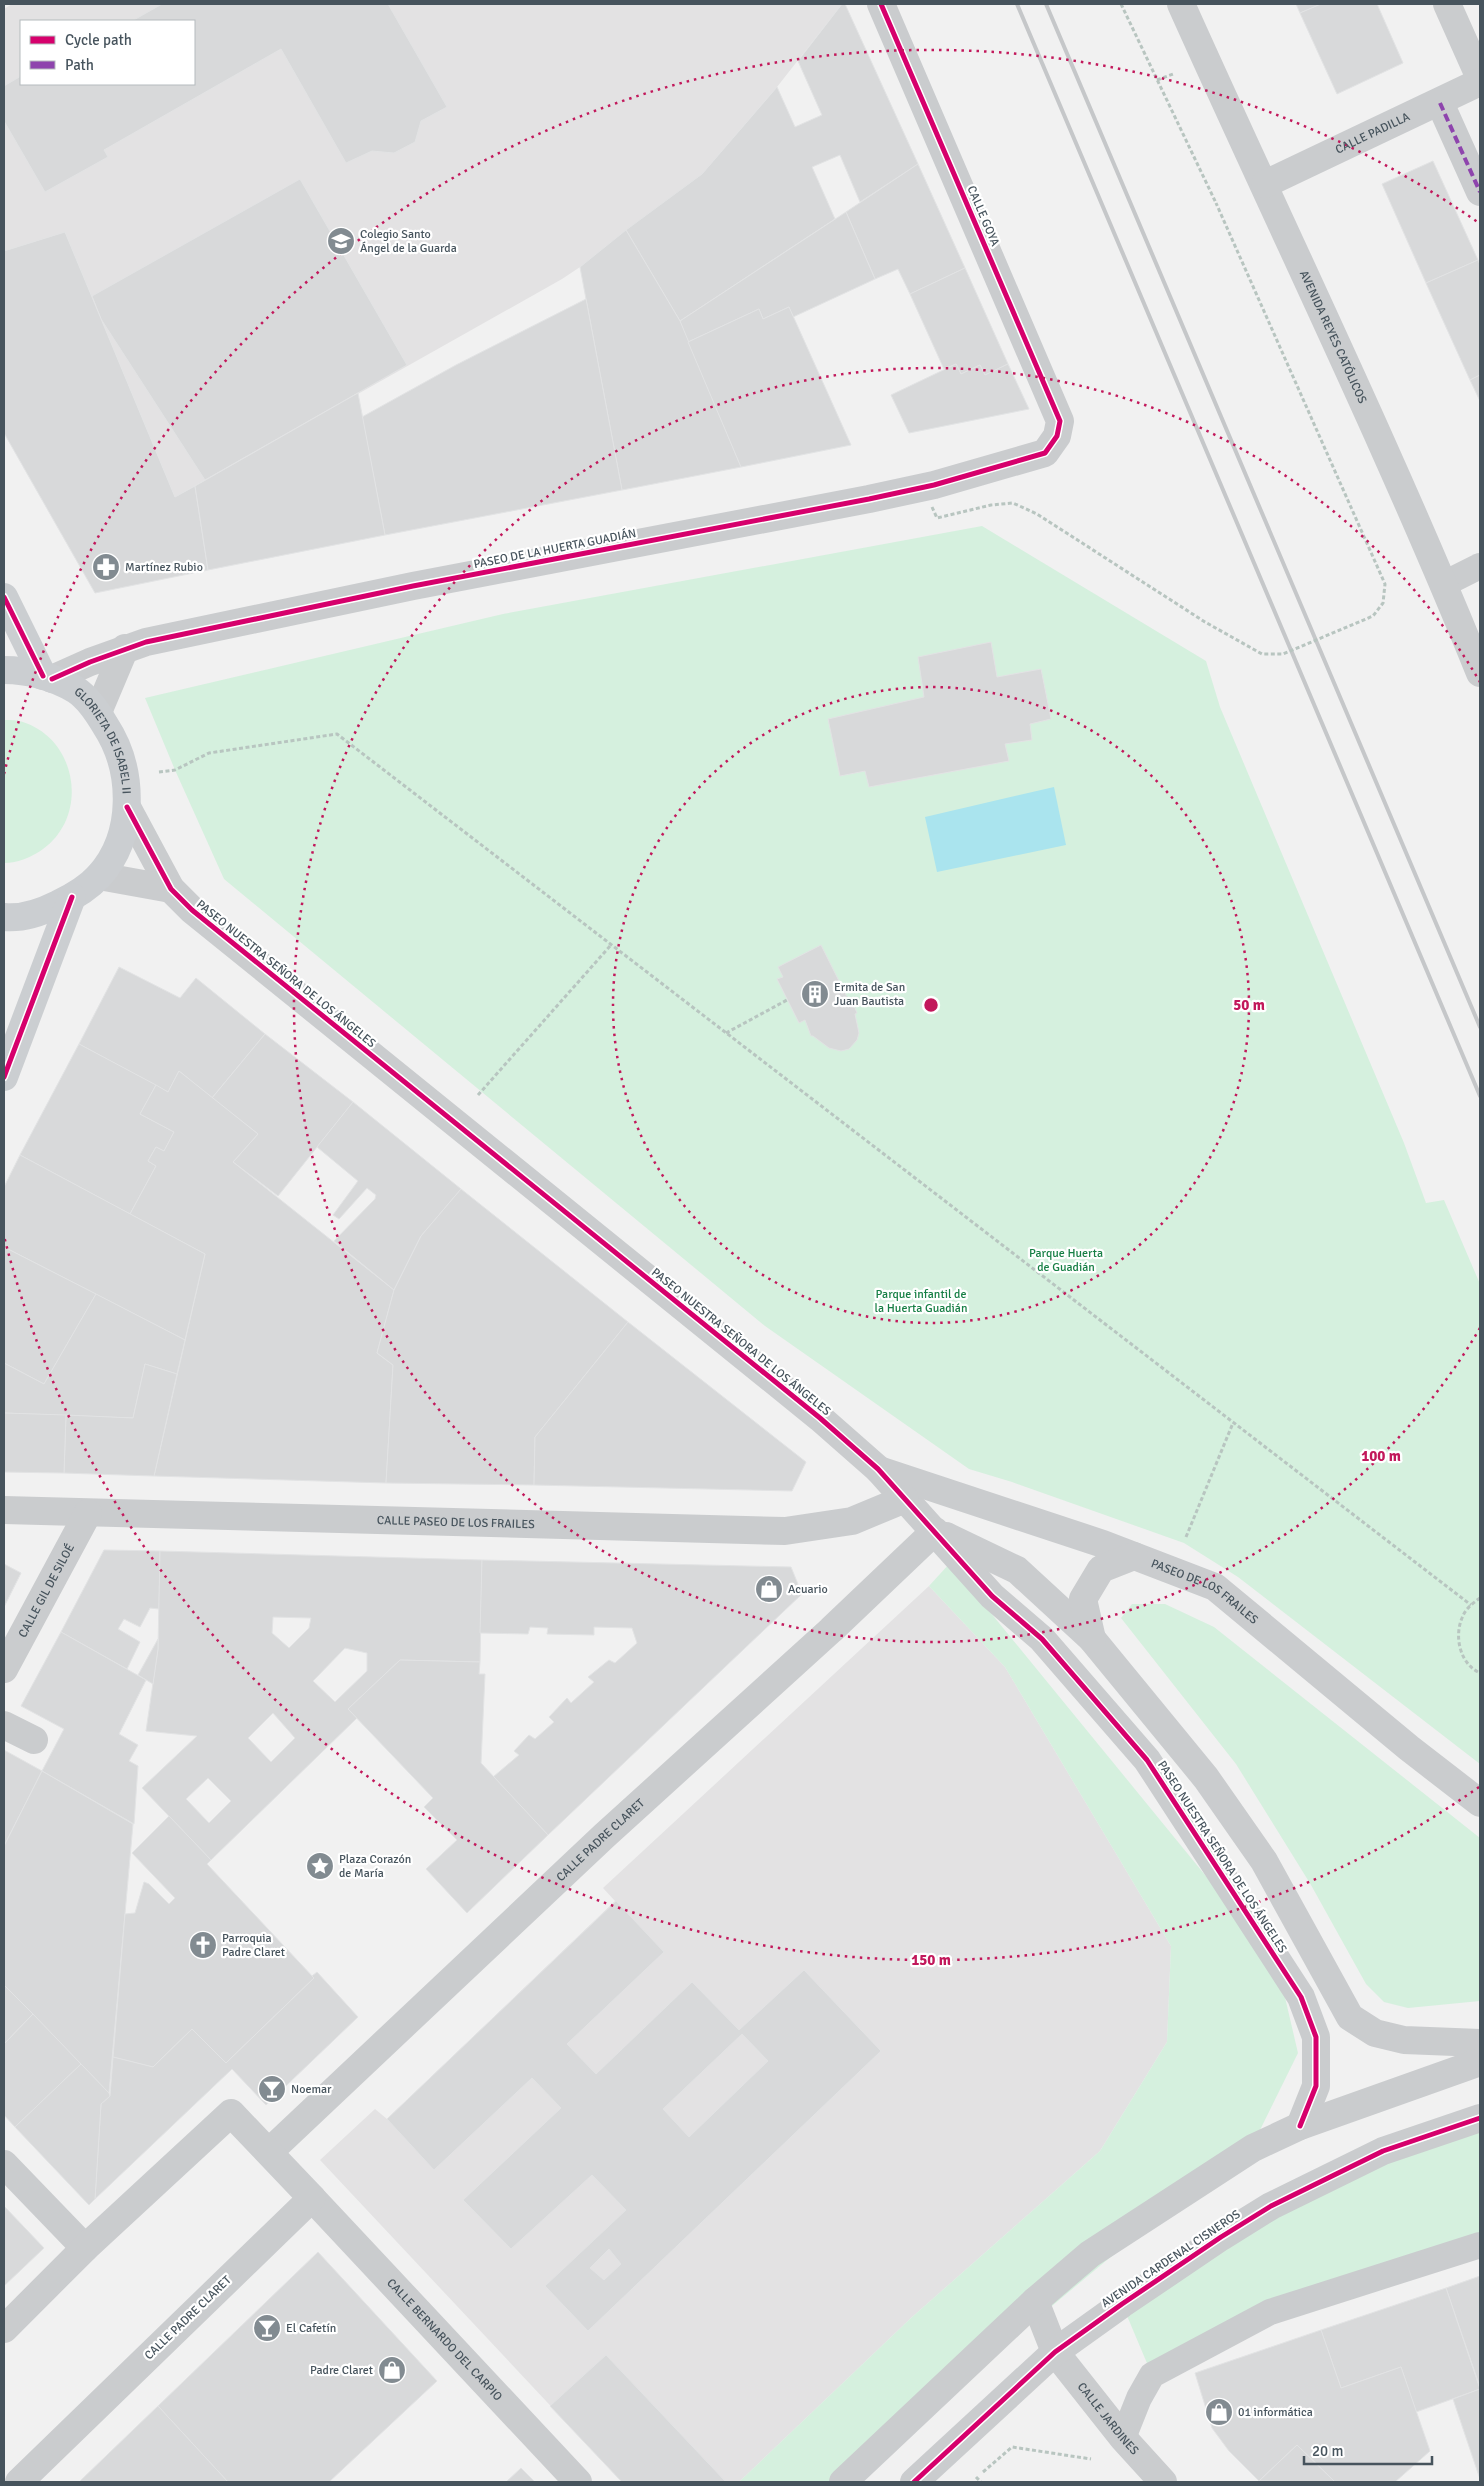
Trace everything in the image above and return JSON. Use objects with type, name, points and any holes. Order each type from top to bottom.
[{"type":"main road","points":[[4,597],[48,678]]},
{"type":"main road","name":"GLORIETA DE ISABEL II","points":[[4,670],[18,670],[48,678],[77,691],[98,712],[117,742],[126,775],[127,808],[117,846],[99,876],[72,897],[42,912],[4,917]]},
{"type":"main road","points":[[4,1077],[72,897]]},
{"type":"street","name":"CALLE GOYA","points":[[881,4],[1060,421],[1057,436]]},
{"type":"street","name":"AVENIDA REYES CATÓLICOS","points":[[1182,4],[1266,184],[1444,584],[1480,672]]},
{"type":"street","points":[[1447,4],[1480,78]]},
{"type":"street","name":"CALLE PADILLA","points":[[1266,184],[1440,103],[1480,82]]},
{"type":"street","points":[[1440,103],[1480,192]]},
{"type":"street","name":"PASEO DE LA HUERTA GUADIÁN","points":[[48,678],[125,648],[413,586],[934,485],[1045,453],[1057,436]]},
{"type":"street","points":[[98,712],[125,648]]},
{"type":"street","name":"PASEO NUESTRA SEÑORA DE LOS ÁNGELES","points":[[127,808],[171,889],[192,910],[452,1123],[812,1412],[878,1469],[992,1596],[1042,1639],[1147,1760],[1301,1997],[1316,2037],[1316,2086],[1300,2126]]},
{"type":"street","points":[[99,876],[171,889]]},
{"type":"street","name":"PASEO DE LOS FRAILES","points":[[878,1469],[978,1501],[1134,1556],[1215,1587],[1409,1748],[1480,1804]]},
{"type":"street","name":"CALLE PASEO DE LOS FRAILES","points":[[4,1510],[784,1531],[852,1521],[905,1499]]},
{"type":"street","name":"CALLE GIL DE SILOÉ","points":[[4,1669],[88,1513]]},
{"type":"street","name":"PASEO NUESTRA SEÑORA DE LOS ÁNGELES","points":[[935,1531],[1017,1570],[1092,1639],[1206,1778],[1264,1861],[1350,2017],[1375,2033],[1404,2040],[1480,2042]]},
{"type":"street","name":"CALLE PADRE CLARET","points":[[269,2152],[604,1836],[831,1630],[935,1531]]},
{"type":"street","points":[[1092,1639],[1083,1599],[1101,1569],[1134,1556]]},
{"type":"street","points":[[4,1725],[34,1740]]},
{"type":"street","points":[[844,2482],[1035,2302],[1090,2254],[1252,2148],[1300,2126],[1480,2062]]},
{"type":"street","points":[[4,2329],[85,2248],[231,2113],[312,2198]]},
{"type":"street","name":"AVENIDA CARDENAL CISNEROS","points":[[914,2482],[1055,2352],[1122,2304],[1271,2206],[1383,2151],[1480,2118]]},
{"type":"street","points":[[4,2164],[85,2248]]},
{"type":"street","name":"CALLE PADRE CLARET","points":[[19,2482],[312,2198]]},
{"type":"street","name":"CALLE BERNARDO DEL CARPIO","points":[[312,2198],[578,2482]]},
{"type":"street","name":"CALLE JARDINES","points":[[1035,2302],[1055,2352],[1123,2438],[1163,2482]]},
{"type":"lane","points":[[1444,584],[1480,566]]},
{"type":"lane","points":[[1123,2438],[1139,2398],[1152,2375],[1270,2312],[1480,2245]]},
{"type":"path","points":[[932,507],[937,518],[991,505],[1013,503],[1037,514],[1206,622],[1262,654],[1283,654],[1373,616],[1383,603],[1385,584],[1216,203],[1121,4]]},
{"type":"path","points":[[175,770],[209,753],[337,734],[1471,1605]]},
{"type":"path","points":[[452,1123],[611,945]]},
{"type":"path","points":[[726,1033],[787,1000]]},
{"type":"path","points":[[1480,1598],[1471,1605],[1462,1617],[1458,1632],[1459,1647],[1466,1660],[1480,1673]]},
{"type":"path","points":[[971,2482],[1012,2447],[1089,2457],[1095,2464]]},
{"type":"path","points":[[976,2477],[981,2482]]},
{"type":"shaded area","name":"Colegio Santo Ángel de la Guarda","points":[[12,4],[842,4],[777,87],[702,174],[580,267],[562,279],[175,497],[65,232],[4,251],[4,9]]},
{"type":"shaded area","points":[[929,1586],[1005,1667],[1171,1946],[1167,2042],[1100,2151],[911,2318],[739,2482],[622,2482],[320,2160],[375,2109],[387,2119],[615,1901],[603,1888]]},
{"type":"green space","name":"Parque Huerta de Guadián","points":[[982,526],[1206,661],[1220,707],[1404,1143],[1426,1203],[1444,1200],[1480,1284],[1480,1764],[1238,1577],[1184,1543],[1012,1482],[969,1469],[765,1326],[224,879],[145,698],[503,614]]},
{"type":"green space","points":[[4,720],[23,722],[42,731],[56,745],[66,761],[71,780],[71,799],[67,818],[58,835],[34,855],[14,862],[4,863]]},
{"type":"green space","points":[[950,1563],[1277,1963],[1298,2053],[1258,2134],[841,2482],[739,2482],[911,2318],[1100,2151],[1167,2042],[1171,1946],[1005,1667],[929,1586]]},
{"type":"green space","points":[[1132,1604],[1165,1604],[1214,1627],[1480,1838],[1480,2001],[1408,2008],[1384,2002],[1366,1984],[1311,1885],[1236,1764],[1121,1618]]},
{"type":"green space","points":[[1480,2118],[1480,2245],[1270,2312],[1152,2375],[1122,2304],[1221,2237]]},
{"type":"water","points":[[1054,787],[1066,845],[937,872],[925,817]]},
{"type":"building","points":[[162,4],[388,4],[447,107],[421,121],[415,142],[394,153],[372,151],[346,163],[281,49],[104,150],[108,157],[45,192],[4,121],[4,86],[20,77],[20,85],[195,85],[195,20],[134,20]]},
{"type":"building","points":[[842,4],[845,4],[918,164],[860,202],[840,155],[812,167],[835,219],[680,321],[626,230],[702,174],[777,87],[795,127],[822,115],[798,61]]},
{"type":"building","points":[[1296,4],[1321,4],[1300,13]]},
{"type":"building","points":[[1321,4],[1377,4],[1403,63],[1337,94],[1300,13]]},
{"type":"building","points":[[1433,161],[1478,260],[1426,283],[1382,184]]},
{"type":"building","points":[[918,164],[965,268],[910,294],[898,269],[875,279],[846,212]]},
{"type":"building","points":[[300,179],[407,365],[205,480],[101,319],[92,296]]},
{"type":"building","points":[[846,212],[875,279],[793,317],[789,307],[763,319],[759,309],[688,342],[680,321]]},
{"type":"building","points":[[626,230],[680,321],[741,467],[622,490],[580,267]]},
{"type":"building","points":[[65,232],[175,497],[195,486],[208,570],[95,593],[4,433],[4,251]]},
{"type":"building","points":[[1478,260],[1480,265],[1480,375],[1470,380],[1426,283]]},
{"type":"building","points":[[965,268],[1008,364],[985,375],[980,365],[961,374],[956,364],[944,369],[910,294]]},
{"type":"building","points":[[586,299],[622,490],[385,535],[362,417],[456,365]]},
{"type":"building","points":[[789,307],[851,445],[741,467],[688,342],[759,309],[763,319]]},
{"type":"building","points":[[956,364],[961,374],[980,365],[985,375],[1008,364],[1029,409],[909,433],[891,395]]},
{"type":"building","points":[[1480,375],[1480,401],[1470,380]]},
{"type":"building","points":[[358,393],[385,535],[208,570],[195,486]]},
{"type":"building","points":[[991,642],[997,677],[1041,669],[1051,719],[1030,724],[1032,740],[1005,744],[1009,761],[869,787],[865,771],[840,776],[828,719],[924,697],[918,657]]},
{"type":"building","name":"Ermita de San Juan Bautista","points":[[821,945],[851,1005],[853,1003],[857,1013],[855,1014],[859,1033],[857,1040],[849,1049],[841,1051],[829,1048],[811,1036],[805,1020],[799,1023],[777,979],[783,977],[778,967]]},
{"type":"building","points":[[119,967],[180,998],[196,978],[265,1034],[212,1098],[179,1071],[168,1092],[79,1044]]},
{"type":"building","points":[[265,1034],[353,1102],[278,1196],[233,1162],[258,1134],[212,1098]]},
{"type":"building","points":[[79,1044],[156,1085],[140,1114],[174,1132],[164,1151],[156,1147],[148,1161],[156,1166],[130,1214],[20,1155]]},
{"type":"building","points":[[179,1071],[258,1134],[233,1162],[394,1290],[377,1353],[393,1365],[386,1483],[154,1476],[205,1254],[130,1214],[156,1166],[148,1161],[156,1147],[164,1151],[174,1132],[140,1114],[156,1085],[168,1092]]},
{"type":"building","points":[[353,1102],[461,1189],[421,1236],[394,1290],[334,1241],[375,1199],[376,1195],[367,1188],[339,1219],[333,1215],[358,1181],[317,1147]]},
{"type":"building","points":[[20,1155],[205,1254],[185,1340],[4,1247],[4,1187]]},
{"type":"building","points":[[461,1189],[628,1322],[535,1437],[534,1485],[386,1483],[393,1365],[377,1353],[394,1290],[421,1236]]},
{"type":"building","points":[[4,1247],[96,1294],[44,1384],[4,1363]]},
{"type":"building","points":[[96,1294],[185,1340],[177,1374],[145,1364],[133,1418],[4,1413],[4,1363],[44,1384]]},
{"type":"building","points":[[628,1322],[806,1462],[792,1491],[534,1485],[535,1437]]},
{"type":"building","points":[[145,1364],[177,1374],[154,1476],[64,1473],[66,1415],[133,1418]]},
{"type":"building","points":[[4,1413],[66,1415],[64,1473],[4,1472]]},
{"type":"building","points":[[104,1550],[160,1551],[159,1609],[150,1608],[140,1627],[124,1619],[118,1629],[140,1642],[127,1669],[61,1632]]},
{"type":"building","points":[[160,1551],[482,1560],[480,1662],[400,1660],[348,1709],[357,1718],[211,1860],[142,1788],[197,1736],[146,1731],[158,1649]],"holes":[[[273,1617],[311,1618],[309,1628],[289,1648],[272,1633]],[[345,1648],[367,1653],[367,1671],[335,1702],[313,1681]],[[273,1713],[295,1738],[271,1762],[248,1738]],[[208,1778],[231,1801],[209,1823],[186,1799]]]},
{"type":"building","points":[[482,1560],[791,1567],[802,1594],[548,1835],[493,1777],[519,1755],[514,1751],[529,1735],[535,1739],[554,1722],[549,1717],[567,1698],[571,1703],[594,1682],[588,1677],[609,1660],[615,1663],[637,1643],[632,1628],[594,1627],[594,1635],[547,1634],[548,1628],[530,1627],[528,1634],[480,1633]]},
{"type":"building","points":[[4,1564],[21,1573],[4,1607]]},
{"type":"building","points":[[61,1632],[146,1680],[119,1734],[138,1745],[129,1761],[138,1766],[134,1824],[42,1771],[64,1729],[21,1706]]},
{"type":"building","points":[[158,1639],[158,1649],[153,1684],[138,1675]]},
{"type":"building","points":[[400,1660],[480,1662],[479,1674],[485,1674],[481,1763],[548,1835],[467,1913],[426,1869],[457,1840],[424,1807],[433,1798],[348,1709]]},
{"type":"building","points":[[4,1750],[42,1771],[4,1846]]},
{"type":"building","points":[[42,1771],[133,1824],[109,2093],[4,1985],[4,1846]]},
{"type":"building","name":"Parroquia Padre Claret","points":[[169,1816],[211,1860],[207,1864],[314,1978],[226,2063],[192,2029],[153,2067],[113,2057],[125,1914],[135,1913],[144,1882],[149,1884],[169,1904],[175,1898],[132,1853]]},
{"type":"building","points":[[616,1901],[664,1952],[567,2044],[596,2074],[692,1982],[739,2030],[804,1970],[881,2051],[588,2331],[545,2286],[626,2210],[592,2175],[511,2249],[463,2200],[561,2108],[532,2078],[434,2170],[387,2119]],"holes":[[[742,2034],[768,2061],[689,2137],[663,2109]],[[609,2249],[621,2264],[604,2280],[590,2268]]]},
{"type":"building","points":[[317,1972],[358,2017],[266,2105],[232,2069],[95,2199],[101,2104],[110,2096],[113,2057],[153,2067],[192,2029],[226,2063],[314,1978],[312,1976]]},
{"type":"building","points":[[4,1985],[33,2014],[4,2044]]},
{"type":"building","points":[[33,2014],[81,2064],[15,2127],[4,2115],[4,2044]]},
{"type":"building","points":[[81,2064],[110,2096],[101,2104],[95,2199],[89,2205],[15,2127]]},
{"type":"building","points":[[4,2206],[44,2248],[4,2286]]},
{"type":"building","points":[[318,2252],[437,2381],[329,2482],[228,2482],[158,2406]]},
{"type":"building","points":[[1480,2276],[1480,2387],[1446,2288]]},
{"type":"building","points":[[1446,2288],[1480,2389],[1416,2412],[1401,2367],[1341,2388],[1321,2330]]},
{"type":"building","points":[[1321,2330],[1341,2388],[1401,2367],[1430,2451],[1395,2482],[1335,2482],[1297,2445],[1259,2481],[1229,2451],[1212,2428],[1195,2373]]},
{"type":"building","points":[[606,2355],[726,2482],[622,2482],[550,2406]]},
{"type":"building","points":[[1480,2389],[1480,2479],[1453,2399]]},
{"type":"building","points":[[158,2406],[228,2482],[79,2482]]},
{"type":"building","points":[[1297,2445],[1335,2482],[1259,2481]]},
{"type":"building","points":[[521,2468],[535,2482],[506,2482]]},
{"type":"railway","points":[[1017,4],[1480,1096]]},
{"type":"railway","points":[[1046,4],[1480,1027]]},
{"type":"marked path","points":[[1440,103],[1480,192]]},
{"type":"cycle path","points":[[52,679],[90,662],[146,642],[413,586],[869,499],[934,485],[1045,453],[1057,436],[1060,421],[881,4]]},
{"type":"cycle path","points":[[4,597],[43,676]]},
{"type":"cycle path","points":[[127,807],[171,889],[192,910],[820,1418],[878,1469],[992,1596],[1042,1639],[1147,1760],[1301,1997],[1316,2037],[1316,2086],[1300,2126]]},
{"type":"cycle path","points":[[4,1077],[72,897]]},
{"type":"cycle path","points":[[914,2482],[1055,2352],[1221,2237],[1271,2206],[1383,2151],[1480,2118]]},
{"type":"place","name":"Colegio Santo Ángel de la Guarda","points":[[341,241]]},
{"type":"place","name":"Martínez Rubio","points":[[106,567]]},
{"type":"place","name":"Ermita de San Juan Bautista","points":[[815,994]]},
{"type":"place","name":"Acuario","points":[[769,1589]]},
{"type":"place","name":"Plaza Corazón de María","points":[[320,1866]]},
{"type":"place","name":"Parroquia Padre Claret","points":[[203,1945]]},
{"type":"place","name":"Noemar","points":[[272,2089]]},
{"type":"place","name":"El Cafetín","points":[[267,2328]]},
{"type":"place","name":"Padre Claret","points":[[392,2370]]},
{"type":"place","name":"01 informática","points":[[1219,2412]]},
{"type":"park label","name":"Parque infantil de la Huerta Guadián","points":[[921,1301]]}]
